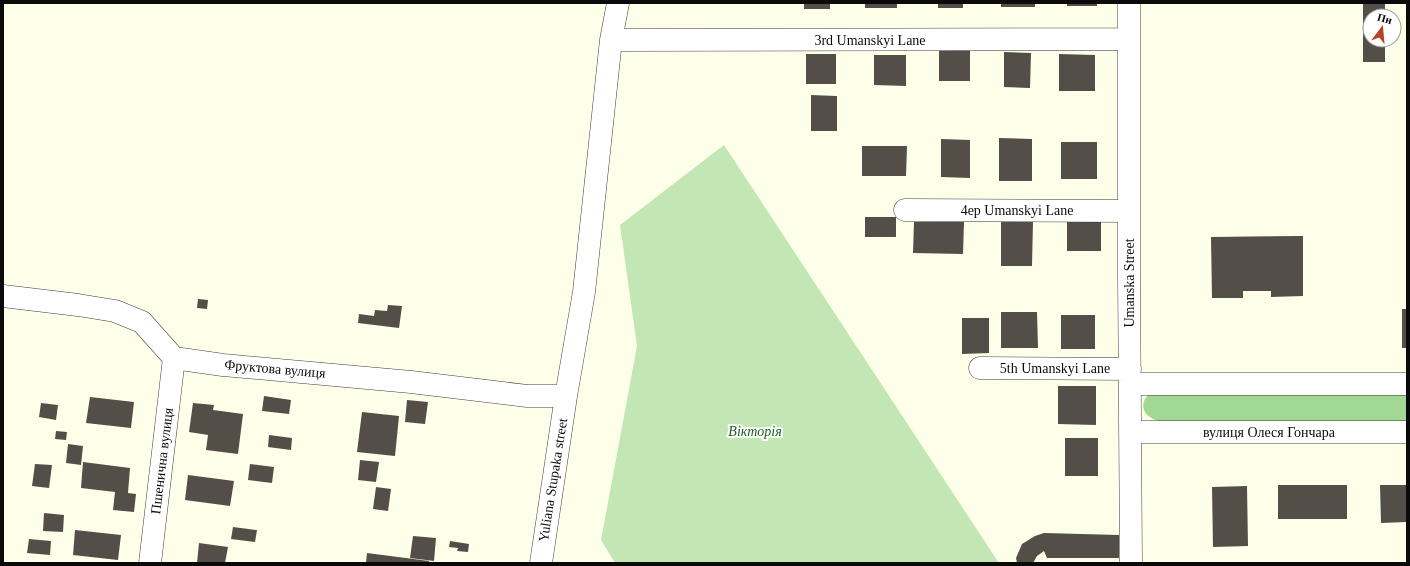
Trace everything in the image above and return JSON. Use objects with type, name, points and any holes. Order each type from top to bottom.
[{"type":"street","name":"Yuliana Stupaka street","points":[[541,563],[543,541],[566,396],[584,292],[611,40],[618,3]]},
{"type":"street","name":"Umanska Street","points":[[1129,3],[1131,563]]},
{"type":"street","name":"3rd Umanskyi Lane","points":[[611,40],[1129,39]]},
{"type":"street","name":"4ер Umanskyi Lane","points":[[905,210],[1129,211]]},
{"type":"street","points":[[3,296],[115,311],[142,322],[174,358]]},
{"type":"street","name":"Фруктова вулиця","points":[[174,358],[223,365],[411,382],[528,396],[566,396]]},
{"type":"street","name":"Пшенична вулиця","points":[[150,563],[174,358]]},
{"type":"street","name":"5th Umanskyi Lane","points":[[980,368],[1130,376],[1407,384]]},
{"type":"street","name":"вулиця Олеся Гончара","points":[[1130,432],[1407,432]]},
{"type":"street","points":[[543,541],[557,563]]},
{"type":"green space","name":"Вікторія","points":[[724,145],[999,563],[615,563],[601,540],[637,346],[620,225]]},
{"type":"green space","points":[[1407,391],[1407,421],[1158,421],[1145,413],[1143,405],[1144,400],[1151,392]]},
{"type":"building","points":[[804,3],[830,3],[830,9],[804,9]]},
{"type":"building","points":[[865,3],[897,3],[897,8],[865,8]]},
{"type":"building","points":[[938,3],[963,3],[963,8],[938,8]]},
{"type":"building","points":[[1001,3],[1035,3],[1035,7],[1001,7]]},
{"type":"building","points":[[1067,3],[1097,3],[1097,6],[1067,6]]},
{"type":"building","points":[[1363,3],[1385,3],[1385,8],[1363,8]]},
{"type":"building","points":[[1363,48],[1385,48],[1385,62],[1363,62]]},
{"type":"building","points":[[939,49],[970,49],[970,81],[939,81]]},
{"type":"building","points":[[1004,52],[1031,53],[1030,88],[1004,87]]},
{"type":"building","points":[[806,54],[836,54],[836,84],[806,84]]},
{"type":"building","points":[[1059,54],[1095,55],[1095,91],[1059,91]]},
{"type":"building","points":[[874,55],[906,55],[906,86],[874,85]]},
{"type":"building","points":[[811,95],[837,96],[837,131],[811,131]]},
{"type":"building","points":[[999,138],[1032,139],[1032,181],[999,181]]},
{"type":"building","points":[[941,139],[970,140],[970,178],[941,177]]},
{"type":"building","points":[[1061,142],[1097,142],[1097,179],[1061,179]]},
{"type":"building","points":[[862,146],[907,146],[906,176],[862,176]]},
{"type":"building","points":[[865,217],[896,217],[896,237],[865,237]]},
{"type":"building","points":[[1067,221],[1101,221],[1101,251],[1067,251]]},
{"type":"building","points":[[914,222],[964,222],[963,254],[913,253]]},
{"type":"building","points":[[1001,222],[1033,222],[1032,266],[1001,266]]},
{"type":"building","points":[[1303,236],[1303,296],[1271,297],[1271,291],[1243,291],[1243,298],[1212,298],[1211,237]]},
{"type":"building","points":[[198,299],[208,300],[207,309],[197,308]]},
{"type":"building","points":[[388,305],[402,306],[399,328],[358,323],[359,314],[374,316],[375,310],[387,311]]},
{"type":"building","points":[[1402,309],[1407,309],[1407,348],[1402,348]]},
{"type":"building","points":[[1001,312],[1037,312],[1038,348],[1001,348]]},
{"type":"building","points":[[1061,315],[1095,315],[1095,349],[1061,349]]},
{"type":"building","points":[[962,318],[989,318],[989,353],[962,354]]},
{"type":"building","points":[[1058,386],[1096,386],[1096,425],[1058,424]]},
{"type":"building","points":[[264,396],[291,400],[289,414],[262,411]]},
{"type":"building","points":[[90,397],[134,402],[131,428],[86,423]]},
{"type":"building","points":[[407,400],[428,402],[425,424],[405,422]]},
{"type":"building","points":[[41,403],[58,405],[56,420],[39,417]]},
{"type":"building","points":[[193,403],[214,405],[213,410],[243,414],[238,454],[206,450],[208,435],[189,432]]},
{"type":"building","points":[[362,412],[399,416],[395,456],[357,452]]},
{"type":"building","points":[[56,431],[67,432],[66,440],[55,439]]},
{"type":"building","points":[[269,435],[292,438],[291,450],[268,447]]},
{"type":"building","points":[[1065,438],[1098,438],[1098,476],[1065,476]]},
{"type":"building","points":[[68,444],[83,446],[81,465],[66,463]]},
{"type":"building","points":[[360,460],[379,462],[376,482],[358,480]]},
{"type":"building","points":[[83,462],[130,468],[128,493],[136,494],[134,512],[113,510],[115,492],[81,488]]},
{"type":"building","points":[[35,464],[52,465],[49,488],[32,486]]},
{"type":"building","points":[[250,464],[274,467],[272,483],[248,480]]},
{"type":"building","points":[[188,475],[234,481],[230,506],[185,500]]},
{"type":"building","points":[[1278,485],[1347,485],[1347,519],[1278,519]]},
{"type":"building","points":[[1380,485],[1407,485],[1407,522],[1381,523]]},
{"type":"building","points":[[1247,486],[1248,546],[1213,547],[1212,487]]},
{"type":"building","points":[[376,487],[391,489],[388,511],[373,509]]},
{"type":"building","points":[[44,513],[64,515],[63,532],[43,531]]},
{"type":"building","points":[[233,527],[257,530],[255,542],[231,539]]},
{"type":"building","points":[[75,530],[121,535],[118,560],[73,555]]},
{"type":"building","points":[[1044,533],[1119,535],[1119,558],[1047,558],[1044,551],[1037,556],[1033,563],[1017,563],[1016,558],[1022,544],[1035,536]]},
{"type":"building","points":[[413,536],[436,538],[434,561],[410,558]]},
{"type":"building","points":[[29,539],[51,541],[50,555],[27,553]]},
{"type":"building","points":[[450,541],[469,544],[468,552],[457,551],[458,548],[449,547]]},
{"type":"building","points":[[199,543],[228,547],[225,563],[197,563]]},
{"type":"building","points":[[367,553],[429,561],[429,563],[366,563]]}]
